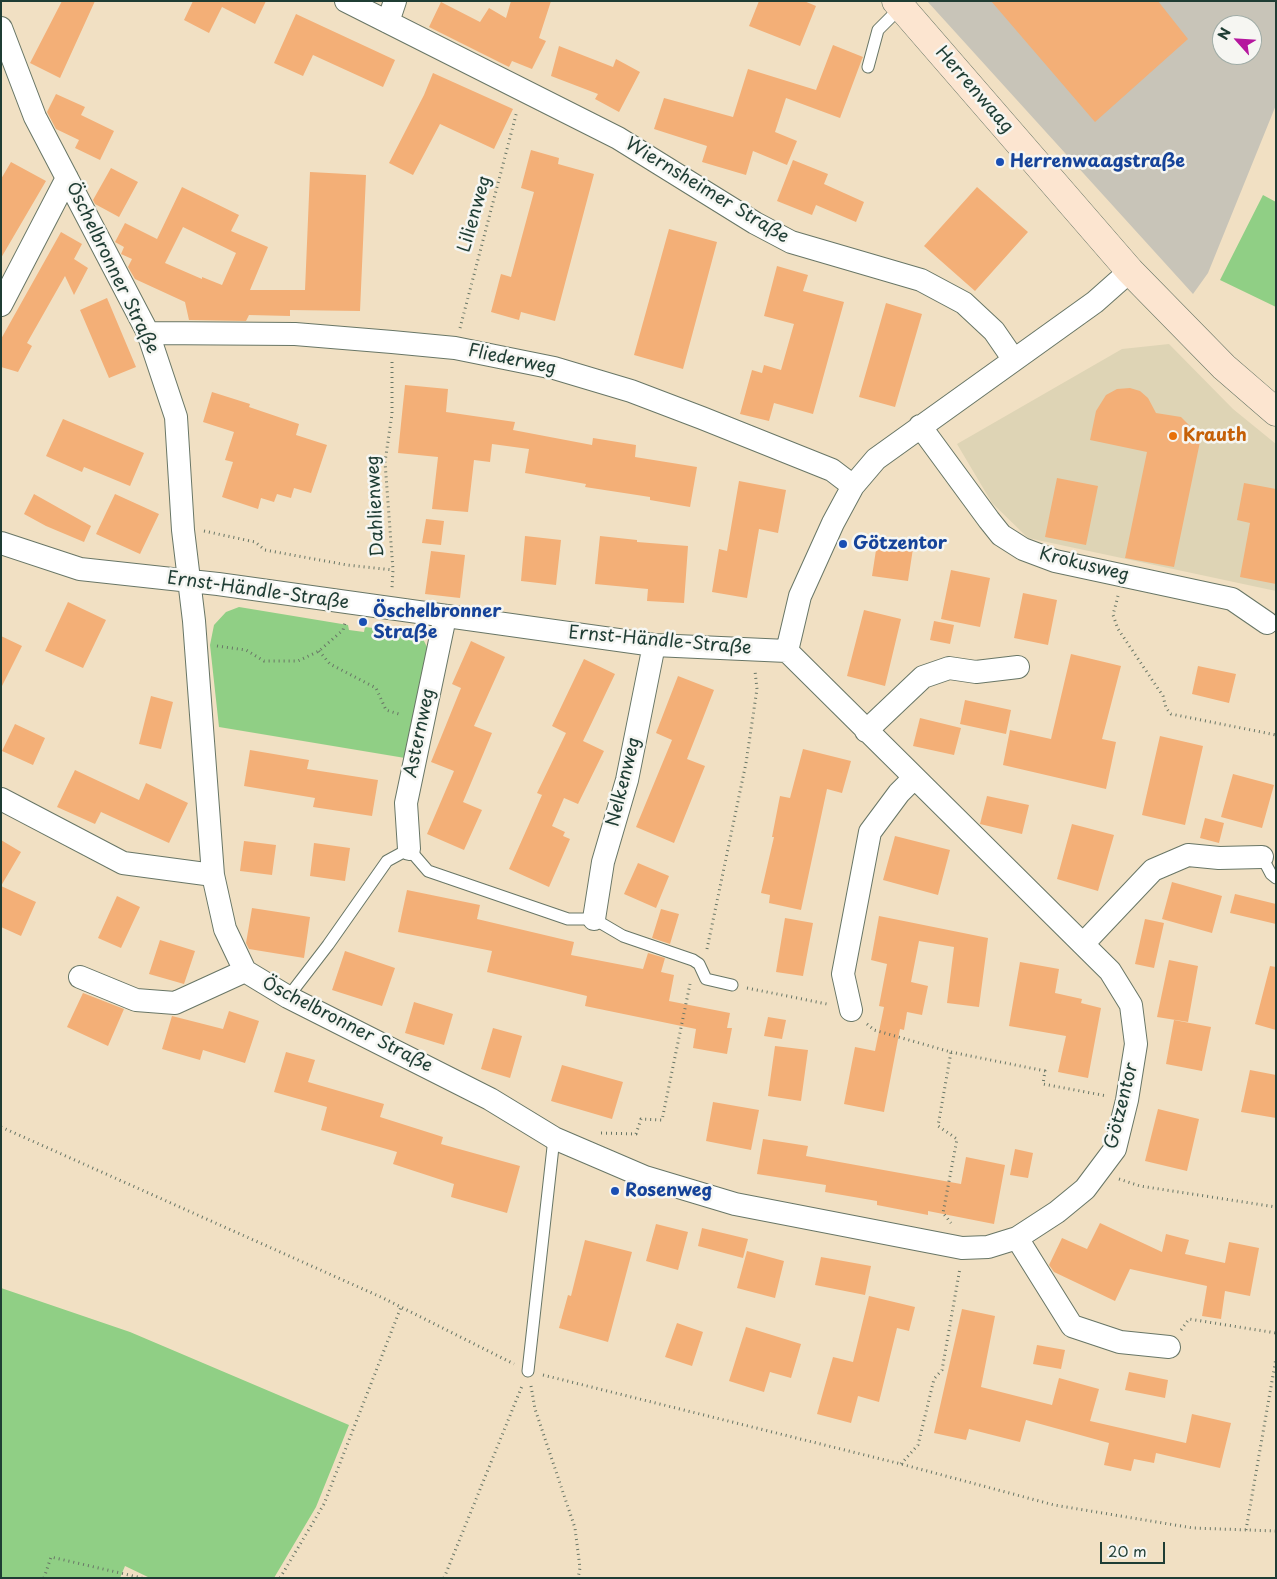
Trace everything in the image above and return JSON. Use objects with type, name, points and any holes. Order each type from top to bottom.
[{"type":"main road","name":"Herrenwaag","points":[[898,4],[1130,271]]},
{"type":"main road","points":[[1130,271],[1224,367],[1276,412]]},
{"type":"street","name":"Wiernsheimer Straße","points":[[346,1],[392,12],[529,91],[618,138],[754,223],[791,242],[921,280],[964,303],[994,332],[1014,360]]},
{"type":"street","name":"Öschelbronner Straße","points":[[1,28],[35,117],[148,333],[176,418],[182,530],[189,581],[214,875],[225,930],[245,971],[288,997],[490,1098],[554,1138]]},
{"type":"street","points":[[1,305],[67,178]]},
{"type":"street","points":[[787,651],[800,596],[833,523],[853,486],[876,459],[1095,302],[1130,271]]},
{"type":"street","name":"Fliederweg","points":[[148,333],[295,334],[392,342],[455,348],[554,368],[631,391],[832,470],[853,486]]},
{"type":"street","name":"Krokusweg","points":[[920,426],[1001,535],[1023,549],[1055,561],[1232,600],[1267,623]]},
{"type":"street","name":"Ernst-Händle-Straße","points":[[1,543],[80,569],[189,581],[654,645],[787,651]]},
{"type":"street","name":"Asternweg","points":[[409,849],[406,804],[445,617]]},
{"type":"street","name":"Nelkenweg","points":[[594,918],[603,862],[627,780],[654,645]]},
{"type":"street","name":"Götzentor","points":[[554,1138],[645,1177],[735,1204],[962,1248],[988,1247],[1017,1238],[1086,1189],[1115,1149],[1127,1100],[1136,1044],[1131,1005],[1110,971],[787,651]]},
{"type":"street","points":[[866,731],[923,677],[949,668],[976,672],[1018,667]]},
{"type":"street","points":[[851,1010],[843,974],[870,832],[899,793],[914,778]]},
{"type":"street","points":[[1,800],[123,863],[214,875]]},
{"type":"street","points":[[1083,944],[1153,870],[1188,854],[1219,858],[1262,856]]},
{"type":"street","points":[[80,977],[136,1000],[175,1003],[245,971]]},
{"type":"street","points":[[1017,1238],[1072,1326],[1120,1342],[1169,1347]]},
{"type":"lane","points":[[868,67],[878,30],[898,4]]},
{"type":"lane","points":[[288,997],[328,945],[386,861],[409,849],[428,871],[568,919],[594,918],[623,936],[693,960],[699,964],[706,979],[732,985]]},
{"type":"lane","points":[[1262,856],[1271,874],[1276,878]]},
{"type":"lane","points":[[528,1371],[554,1138]]},
{"type":"path","name":"Lilienweg","points":[[455,348],[477,257],[516,113],[529,91]]},
{"type":"path","name":"Dahlienweg","points":[[391,608],[393,570],[385,462],[392,414],[392,342]]},
{"type":"path","points":[[182,530],[195,529],[255,542],[265,550],[347,565],[393,570]]},
{"type":"path","points":[[1123,576],[1113,615],[1118,629],[1162,696],[1166,708],[1171,714],[1276,735]]},
{"type":"path","points":[[210,645],[246,650],[264,661],[298,661],[319,652],[344,630],[345,619]]},
{"type":"path","points":[[628,1134],[636,1134],[641,1119],[662,1120],[692,977],[707,949],[746,763],[758,690],[753,650]]},
{"type":"path","points":[[319,652],[330,664],[376,688],[386,710],[422,721]]},
{"type":"path","points":[[732,985],[851,1010],[874,1030],[901,1037]]},
{"type":"path","points":[[951,1052],[1045,1071],[1044,1084],[1127,1100]]},
{"type":"path","points":[[1,1127],[401,1307],[528,1371],[901,1464],[1054,1505],[1193,1528],[1276,1531]]},
{"type":"path","points":[[1102,1169],[1112,1177],[1140,1186],[1276,1207]]},
{"type":"path","points":[[280,1578],[324,1504],[401,1307]]},
{"type":"path","points":[[1169,1347],[1188,1319],[1276,1333]]},
{"type":"path","points":[[1246,1530],[1276,1358]]},
{"type":"path","points":[[444,1578],[528,1371]]},
{"type":"path","points":[[528,1371],[535,1409],[575,1528],[580,1568],[578,1578]]},
{"type":"path","points":[[44,1578],[52,1557],[142,1578]]},
{"type":"shaded area","points":[[927,1],[1276,1],[1276,105],[1208,273],[1193,294]]},
{"type":"shaded area","points":[[1169,344],[1233,409],[1276,444],[1276,591],[1028,538],[992,503],[957,444],[1122,349]]},
{"type":"green space","points":[[1263,195],[1276,202],[1276,307],[1220,280]]},
{"type":"green space","points":[[239,607],[348,625],[349,630],[364,632],[365,627],[398,631],[422,637],[428,649],[405,758],[219,727],[210,645],[214,625],[226,612]]},
{"type":"green space","points":[[1,1288],[130,1332],[349,1425],[316,1507],[274,1578],[150,1578],[125,1566],[120,1578],[1,1578]]},
{"type":"building","points":[[62,1],[95,1],[60,78],[30,63]]},
{"type":"building","points":[[193,1],[266,1],[255,24],[222,7],[209,33],[184,20]]},
{"type":"building","points":[[511,1],[551,1],[539,38],[546,41],[532,69],[512,61],[509,67],[429,27],[441,2],[480,22],[489,8],[506,18]]},
{"type":"building","points":[[759,1],[804,1],[816,6],[800,46],[749,26]]},
{"type":"building","points":[[991,1],[1158,1],[1188,39],[1095,122]]},
{"type":"building","points":[[296,14],[395,60],[383,87],[313,55],[303,76],[274,63]]},
{"type":"building","points":[[833,45],[863,57],[840,118],[786,98],[775,132],[797,141],[787,165],[753,151],[746,175],[702,162],[707,146],[654,129],[664,98],[733,117],[748,69],[816,90]]},
{"type":"building","points":[[559,46],[613,67],[616,59],[640,72],[619,112],[595,99],[598,94],[551,76]]},
{"type":"building","points":[[433,73],[513,109],[494,149],[440,124],[413,175],[389,163],[424,95]]},
{"type":"building","points":[[56,94],[85,107],[81,115],[114,131],[100,160],[75,148],[79,140],[56,129],[47,112]]},
{"type":"building","points":[[531,150],[559,158],[558,164],[594,174],[555,321],[521,312],[519,320],[491,312],[501,274],[511,277],[534,192],[521,188]]},
{"type":"building","points":[[793,160],[828,174],[824,184],[864,202],[856,222],[816,205],[812,215],[777,201]]},
{"type":"building","points":[[11,162],[46,181],[1,258],[1,179]]},
{"type":"building","points":[[111,168],[138,182],[119,217],[95,204],[93,200]]},
{"type":"building","points":[[310,172],[366,175],[360,311],[290,310],[290,316],[249,315],[246,321],[189,320],[185,302],[135,279],[128,267],[132,259],[121,254],[124,247],[115,242],[125,223],[157,239],[182,187],[239,215],[231,231],[268,247],[250,290],[305,290]],"holes":[[[183,227],[236,253],[222,285],[202,277],[202,279],[165,263]]]},
{"type":"building","points":[[977,187],[1028,232],[975,291],[924,246]]},
{"type":"building","points":[[669,229],[717,242],[683,369],[634,355]]},
{"type":"building","points":[[61,232],[82,244],[74,259],[88,268],[74,295],[65,276],[27,343],[32,346],[18,372],[1,367],[1,339]]},
{"type":"building","points":[[777,266],[808,275],[803,291],[844,302],[813,414],[774,403],[769,421],[740,414],[752,370],[762,373],[764,365],[781,370],[794,324],[764,316]]},
{"type":"building","points":[[107,298],[136,367],[109,378],[80,310]]},
{"type":"building","points":[[886,303],[922,314],[895,407],[859,397]]},
{"type":"building","points":[[405,385],[448,389],[446,412],[515,422],[513,430],[592,445],[593,438],[636,445],[635,457],[697,467],[690,507],[650,500],[650,497],[585,487],[586,484],[525,473],[529,449],[492,444],[490,462],[474,460],[468,512],[432,509],[438,457],[398,453]]},
{"type":"building","points":[[1130,388],[1140,391],[1148,398],[1156,413],[1181,417],[1201,437],[1174,567],[1125,558],[1147,452],[1090,440],[1096,411],[1106,395],[1117,389]]},
{"type":"building","points":[[212,392],[250,404],[249,407],[299,424],[296,435],[327,445],[311,493],[294,488],[291,498],[277,494],[274,502],[261,498],[258,509],[222,497],[233,462],[225,460],[234,432],[203,422]]},
{"type":"building","points":[[63,419],[144,453],[130,486],[84,467],[82,472],[46,456]]},
{"type":"building","points":[[1057,478],[1098,486],[1086,545],[1045,537]]},
{"type":"building","points":[[739,481],[786,490],[778,533],[759,529],[747,598],[712,592],[719,549],[727,551]]},
{"type":"building","points":[[1244,483],[1276,489],[1276,584],[1240,577],[1250,523],[1237,520]]},
{"type":"building","points":[[34,494],[91,526],[84,542],[46,526],[24,514]]},
{"type":"building","points":[[115,494],[159,514],[140,554],[96,534]]},
{"type":"building","points":[[426,519],[444,521],[441,545],[422,543]]},
{"type":"building","points":[[525,536],[561,540],[556,585],[521,581]]},
{"type":"building","points":[[600,536],[637,540],[637,542],[688,546],[684,603],[647,601],[648,589],[595,584]]},
{"type":"building","points":[[878,537],[914,542],[908,581],[872,576]]},
{"type":"building","points":[[431,551],[465,555],[460,598],[425,594]]},
{"type":"building","points":[[951,570],[990,578],[980,627],[941,619]]},
{"type":"building","points":[[1023,593],[1057,600],[1048,645],[1014,638]]},
{"type":"building","points":[[68,602],[106,620],[83,668],[45,651]]},
{"type":"building","points":[[864,610],[901,619],[885,686],[847,676]]},
{"type":"building","points":[[934,621],[954,625],[950,644],[930,640]]},
{"type":"building","points":[[1,636],[22,646],[1,688]]},
{"type":"building","points":[[471,641],[505,657],[474,726],[492,733],[463,802],[482,810],[464,850],[427,834],[454,771],[431,762],[461,688],[452,684]]},
{"type":"building","points":[[1071,654],[1121,666],[1102,739],[1116,742],[1106,789],[1003,765],[1010,730],[1051,739]]},
{"type":"building","points":[[584,659],[615,674],[583,741],[604,751],[578,804],[564,798],[552,826],[565,832],[563,836],[570,839],[549,887],[509,869],[542,795],[537,793],[566,733],[552,726]]},
{"type":"building","points":[[1198,666],[1236,674],[1229,703],[1192,694]]},
{"type":"building","points":[[678,676],[714,690],[687,759],[705,766],[674,843],[636,827],[672,740],[656,733]]},
{"type":"building","points":[[151,696],[173,702],[161,749],[139,744]]},
{"type":"building","points":[[965,700],[1011,710],[1006,734],[960,724]]},
{"type":"building","points":[[920,718],[961,728],[954,755],[913,746]]},
{"type":"building","points":[[15,724],[45,738],[33,765],[2,751]]},
{"type":"building","points":[[1160,736],[1203,746],[1185,825],[1142,815]]},
{"type":"building","points":[[803,749],[851,761],[842,793],[827,789],[801,910],[769,903],[770,895],[761,893],[774,837],[772,837],[780,796],[790,798]]},
{"type":"building","points":[[250,750],[309,760],[307,769],[378,780],[372,816],[313,807],[315,798],[244,786]]},
{"type":"building","points":[[75,770],[139,800],[146,783],[188,803],[169,843],[101,812],[95,824],[57,807]]},
{"type":"building","points":[[1233,774],[1274,785],[1262,828],[1221,817]]},
{"type":"building","points":[[987,796],[1029,805],[1022,834],[980,824]]},
{"type":"building","points":[[1205,818],[1224,823],[1219,843],[1200,838]]},
{"type":"building","points":[[1072,824],[1114,835],[1098,891],[1057,879]]},
{"type":"building","points":[[895,836],[950,850],[938,895],[883,880]]},
{"type":"building","points":[[1,840],[21,852],[1,886]]},
{"type":"building","points":[[244,841],[276,845],[272,875],[240,871]]},
{"type":"building","points":[[314,843],[350,848],[345,881],[310,876]]},
{"type":"building","points":[[638,863],[669,876],[656,908],[624,894]]},
{"type":"building","points":[[1172,882],[1222,896],[1212,933],[1162,919]]},
{"type":"building","points":[[1,886],[36,902],[21,936],[1,927]]},
{"type":"building","points":[[407,890],[480,905],[477,919],[574,942],[571,955],[643,969],[648,953],[665,958],[661,972],[674,975],[669,1001],[730,1013],[727,1028],[732,1028],[727,1054],[693,1048],[696,1029],[585,1006],[587,996],[487,972],[492,951],[398,932]]},
{"type":"building","points":[[1235,894],[1276,904],[1276,924],[1230,913]]},
{"type":"building","points":[[117,896],[140,907],[121,948],[98,938]]},
{"type":"building","points":[[252,908],[310,917],[304,958],[249,949],[246,943]]},
{"type":"building","points":[[661,909],[679,914],[670,944],[652,938]]},
{"type":"building","points":[[879,916],[988,938],[979,1007],[947,1003],[954,947],[919,941],[911,982],[928,986],[922,1015],[907,1012],[904,1030],[900,1029],[884,1112],[844,1104],[855,1047],[875,1051],[884,1007],[879,1006],[887,964],[871,960]]},
{"type":"building","points":[[785,918],[813,923],[803,976],[776,972]]},
{"type":"building","points":[[1145,919],[1164,923],[1154,968],[1135,964]]},
{"type":"building","points":[[160,940],[195,951],[184,984],[149,974]]},
{"type":"building","points":[[345,951],[395,968],[382,1006],[332,990]]},
{"type":"building","points":[[1169,960],[1198,966],[1188,1022],[1157,1017]]},
{"type":"building","points":[[1020,962],[1059,969],[1055,993],[1082,999],[1081,1003],[1101,1008],[1088,1078],[1058,1072],[1066,1036],[1009,1026]]},
{"type":"building","points":[[1270,966],[1276,967],[1276,1030],[1255,1024]]},
{"type":"building","points":[[83,993],[124,1009],[108,1046],[67,1027]]},
{"type":"building","points":[[414,1002],[453,1014],[444,1045],[405,1033]]},
{"type":"building","points":[[229,1011],[259,1021],[245,1063],[203,1050],[200,1060],[162,1049],[172,1016],[223,1029]]},
{"type":"building","points":[[768,1017],[786,1020],[782,1039],[764,1036]]},
{"type":"building","points":[[1174,1020],[1211,1027],[1202,1071],[1166,1064]]},
{"type":"building","points":[[493,1028],[522,1036],[510,1078],[481,1069]]},
{"type":"building","points":[[775,1046],[808,1050],[801,1101],[768,1096]]},
{"type":"building","points":[[286,1052],[315,1060],[308,1082],[384,1104],[380,1117],[443,1137],[441,1144],[520,1166],[507,1213],[451,1197],[454,1184],[393,1164],[397,1152],[321,1130],[327,1107],[274,1092]]},
{"type":"building","points":[[562,1065],[623,1082],[612,1119],[551,1101]]},
{"type":"building","points":[[1250,1070],[1276,1075],[1276,1118],[1241,1112]]},
{"type":"building","points":[[713,1102],[759,1110],[751,1150],[706,1141]]},
{"type":"building","points":[[1158,1109],[1199,1119],[1187,1171],[1145,1161]]},
{"type":"building","points":[[763,1139],[808,1146],[806,1156],[961,1184],[966,1157],[1005,1165],[994,1224],[928,1211],[928,1215],[877,1205],[877,1201],[825,1192],[826,1185],[757,1174]]},
{"type":"building","points":[[1015,1149],[1033,1153],[1028,1178],[1010,1175]]},
{"type":"building","points":[[1100,1223],[1162,1252],[1166,1234],[1189,1240],[1185,1254],[1225,1263],[1229,1242],[1259,1248],[1250,1296],[1225,1291],[1221,1319],[1202,1316],[1207,1286],[1130,1269],[1115,1301],[1054,1272],[1049,1265],[1062,1238],[1087,1249]]},
{"type":"building","points":[[656,1224],[688,1232],[678,1270],[646,1261]]},
{"type":"building","points":[[702,1228],[748,1239],[743,1258],[698,1246]]},
{"type":"building","points":[[585,1240],[632,1252],[608,1342],[559,1328],[568,1295],[571,1296]]},
{"type":"building","points":[[747,1251],[784,1261],[775,1298],[737,1288]]},
{"type":"building","points":[[821,1257],[871,1266],[865,1295],[815,1285]]},
{"type":"building","points":[[869,1296],[915,1307],[909,1331],[897,1328],[879,1402],[858,1396],[851,1423],[817,1414],[833,1357],[853,1362]]},
{"type":"building","points":[[962,1309],[995,1316],[981,1387],[1052,1405],[1059,1378],[1099,1389],[1090,1421],[1186,1443],[1192,1414],[1231,1423],[1220,1468],[1156,1453],[1154,1463],[1134,1459],[1131,1471],[1104,1465],[1109,1443],[1026,1420],[1020,1442],[969,1429],[966,1440],[934,1433]]},
{"type":"building","points":[[677,1323],[703,1332],[692,1366],[665,1357]]},
{"type":"building","points":[[746,1327],[801,1344],[791,1378],[770,1372],[764,1392],[729,1381]]},
{"type":"building","points":[[1037,1345],[1065,1350],[1061,1369],[1033,1364]]},
{"type":"building","points":[[1129,1372],[1168,1380],[1165,1398],[1125,1390]]},
{"type":"place","name":"Herrenwaagstraße","points":[[1000,162]]},
{"type":"place","name":"Krauth","points":[[1173,436]]},
{"type":"place","name":"Götzentor","points":[[843,544]]},
{"type":"place","name":"Öschelbronner Straße","points":[[363,622]]},
{"type":"place","name":"Rosenweg","points":[[615,1191]]}]
